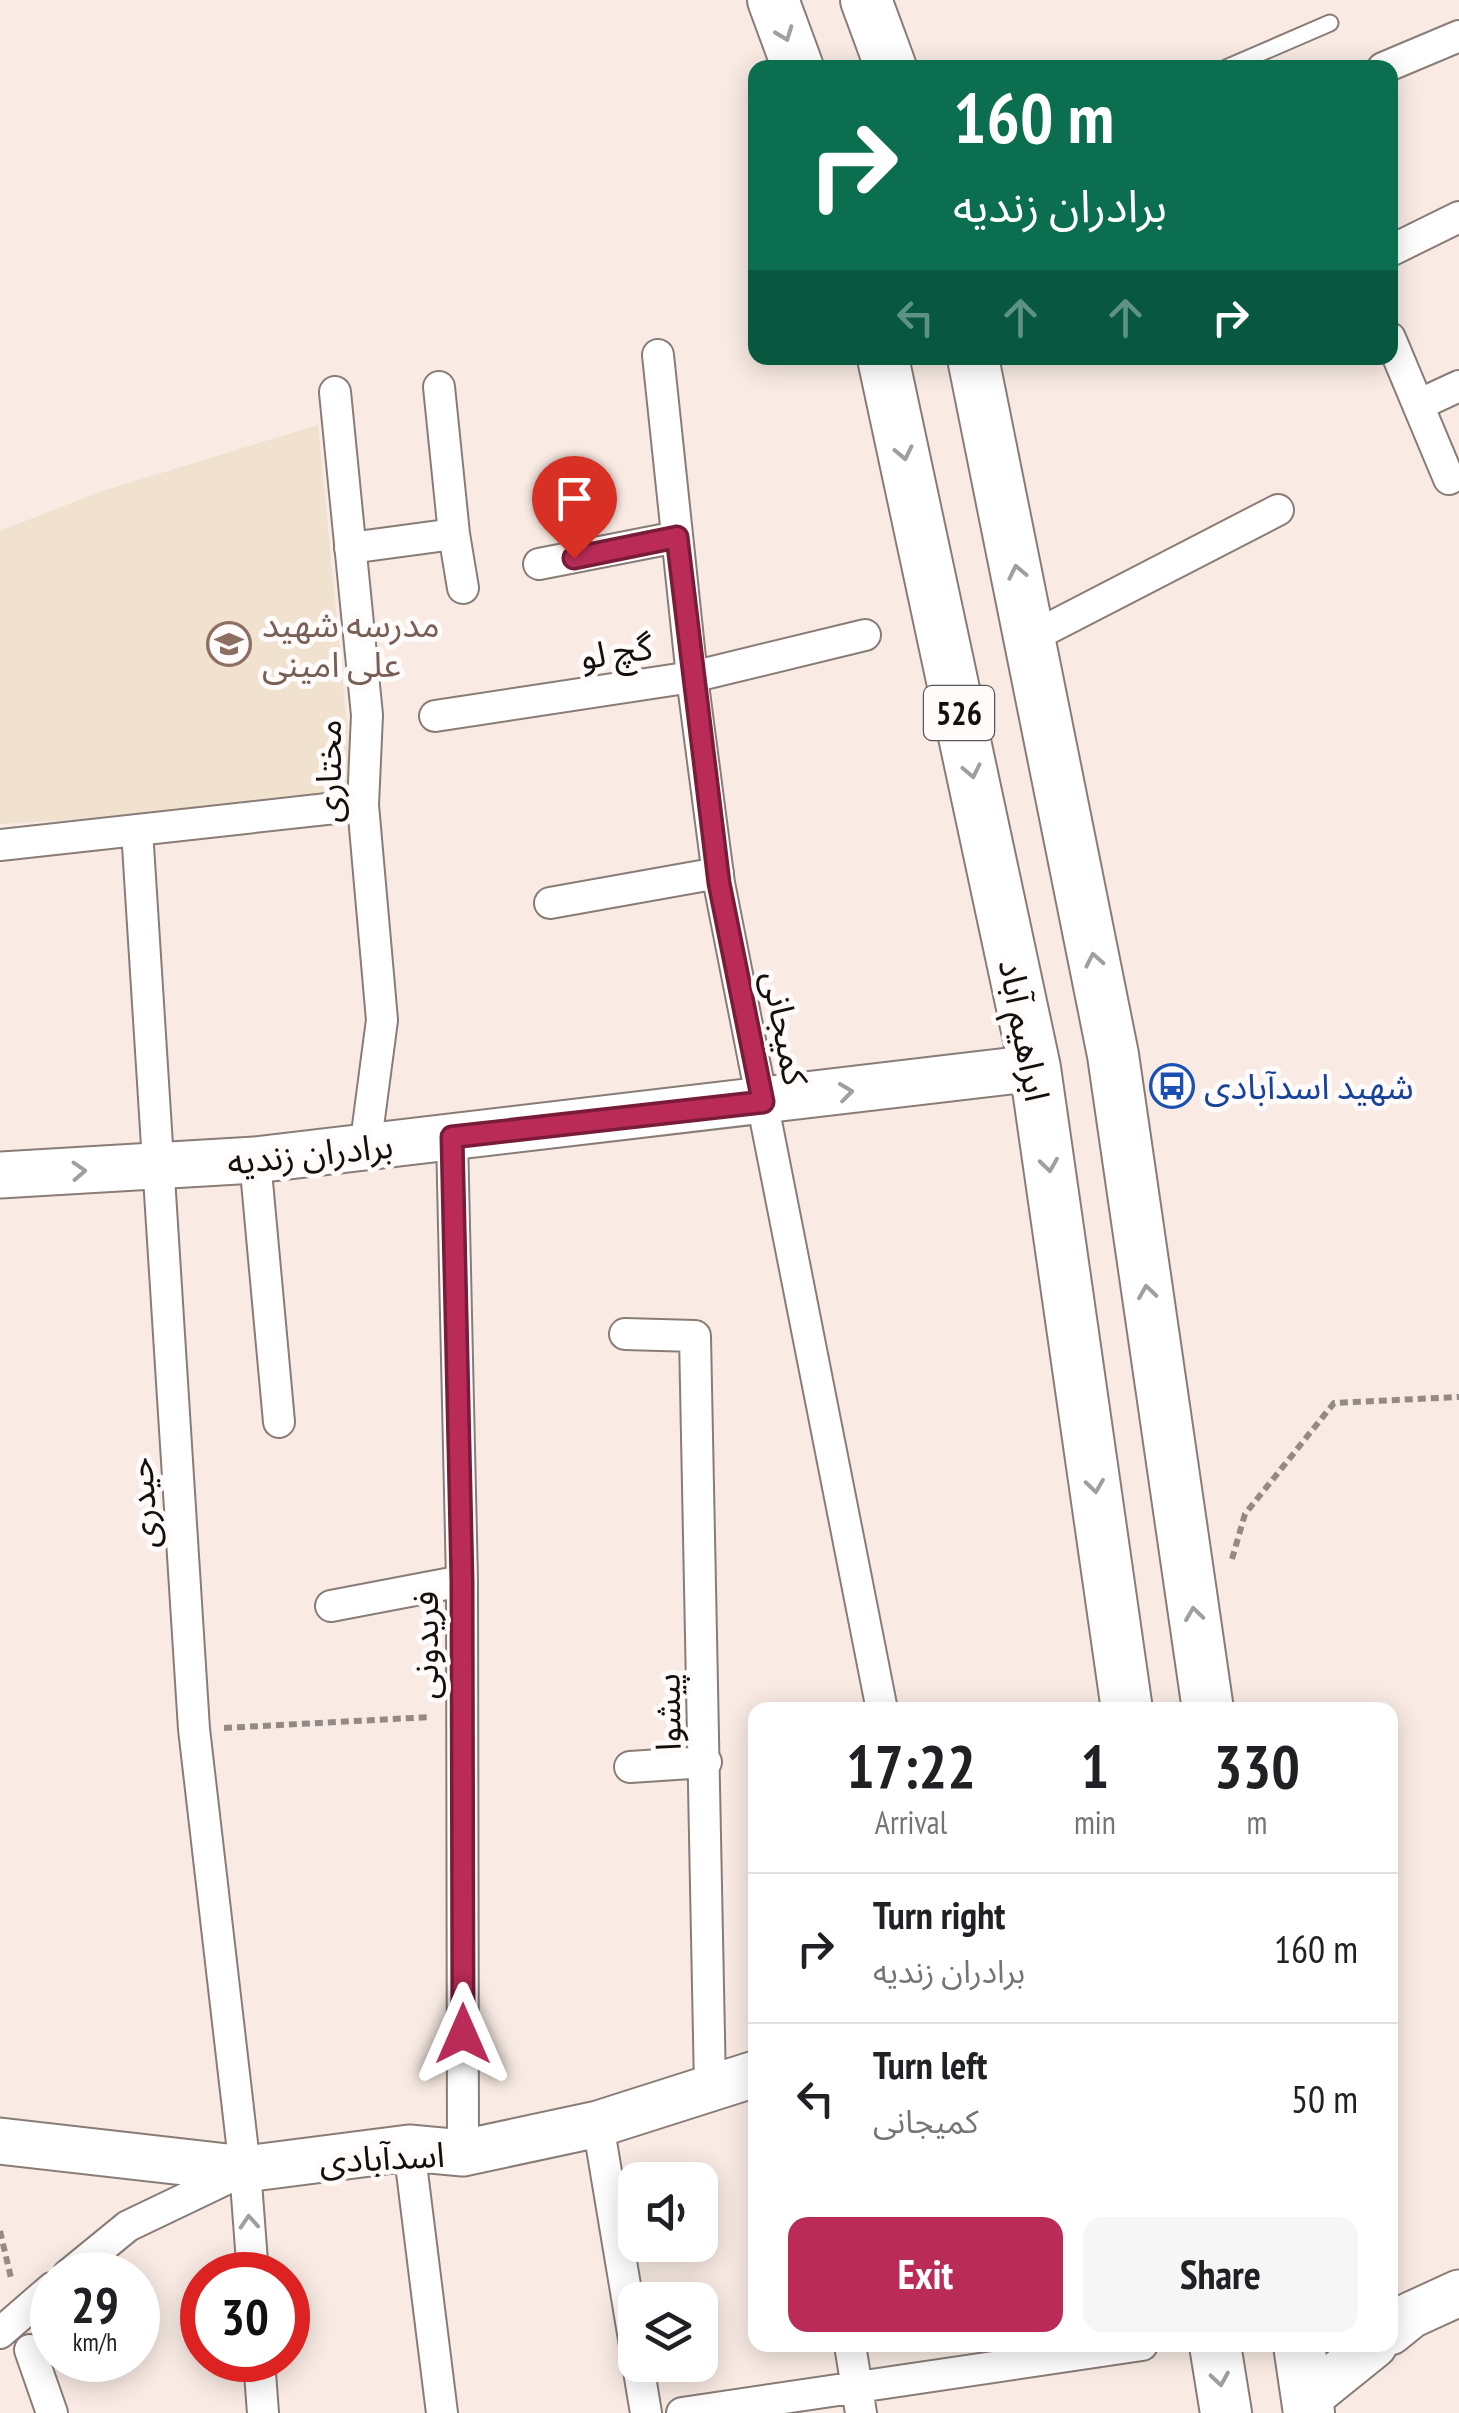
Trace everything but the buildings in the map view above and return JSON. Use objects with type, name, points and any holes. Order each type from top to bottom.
[{"type":"main road","points":[[773,0],[795,60]]},
{"type":"main road","points":[[866,0],[888,60]]},
{"type":"main road","name":"ابراهیم آباد","points":[[885,365],[1035,1068],[1126,1702]]},
{"type":"main road","name":"526","points":[[974,365],[1113,1055],[1207,1702]]},
{"type":"main road","points":[[1216,2352],[1226,2413]]},
{"type":"main road","points":[[1300,2352],[1308,2406]]},
{"type":"street","points":[[1398,62],[1459,36]]},
{"type":"street","points":[[1398,247],[1459,216]]},
{"type":"street","name":"کمیجانی","points":[[658,355],[692,677],[718,873],[880,1702]]},
{"type":"street","points":[[1398,357],[1418,405],[1448,457]]},
{"type":"street","points":[[439,386],[463,588]]},
{"type":"street","points":[[1418,405],[1459,386]]},
{"type":"street","name":"مختاری","points":[[335,392],[367,715],[364,805],[382,1020],[365,1148]]},
{"type":"street","points":[[1030,638],[1278,510]]},
{"type":"street","points":[[350,548],[454,534]]},
{"type":"street","points":[[539,564],[677,537]]},
{"type":"street","name":"گچ لو","points":[[435,716],[692,677],[865,634]]},
{"type":"street","points":[[0,845],[364,805]]},
{"type":"street","name":"حیدری","points":[[137,830],[194,1729],[251,2252]]},
{"type":"street","points":[[550,902],[718,873]]},
{"type":"street","name":"برادران زندیه","points":[[0,1175],[255,1160],[1035,1068]]},
{"type":"street","name":"فریدونی","points":[[452,1137],[462,1581],[463,2153]]},
{"type":"street","points":[[255,1160],[279,1422]]},
{"type":"street","name":"پیشوا","points":[[624,1334],[695,1336],[710,2086]]},
{"type":"street","points":[[331,1606],[462,1581]]},
{"type":"street","points":[[630,1768],[706,1762]]},
{"type":"street","name":"اسدآبادی","points":[[0,2141],[245,2169],[409,2148],[463,2153],[598,2124],[748,2076]]},
{"type":"street","points":[[598,2124],[624,2282]]},
{"type":"street","points":[[409,2148],[442,2413]]},
{"type":"street","points":[[96,2252],[128,2226],[245,2169]]},
{"type":"street","points":[[1398,2319],[1459,2293]]},
{"type":"street","points":[[10,2324],[30,2307]]},
{"type":"street","points":[[851,2352],[858,2400]]},
{"type":"street","points":[[682,2413],[858,2400],[1106,2352]]},
{"type":"street","points":[[1308,2406],[1366,2352]]},
{"type":"street","points":[[41,2382],[52,2413]]},
{"type":"street","points":[[261,2382],[263,2413]]},
{"type":"street","points":[[641,2382],[646,2413]]},
{"type":"lane","points":[[1244,60],[1330,23]]},
{"type":"path","points":[[1228,1570],[1245,1514],[1334,1403],[1459,1396]]},
{"type":"path","points":[[194,1729],[462,1715]]},
{"type":"path","points":[[0,2231],[10,2324]]},
{"type":"shaded area","name":"مدرسه شهید علی امینی","points":[[318,425],[354,795],[140,816],[0,824],[0,531],[99,492]]},
{"type":"place","name":"مدرسه شهید علی امینی","points":[[229,644]]},
{"type":"place","name":"شهید اسدآبادی","points":[[1172,1086]]},
{"type":"route","points":[[463,2034],[462,1581],[452,1137],[763,1102],[719,883],[677,537],[574,558]]}]
